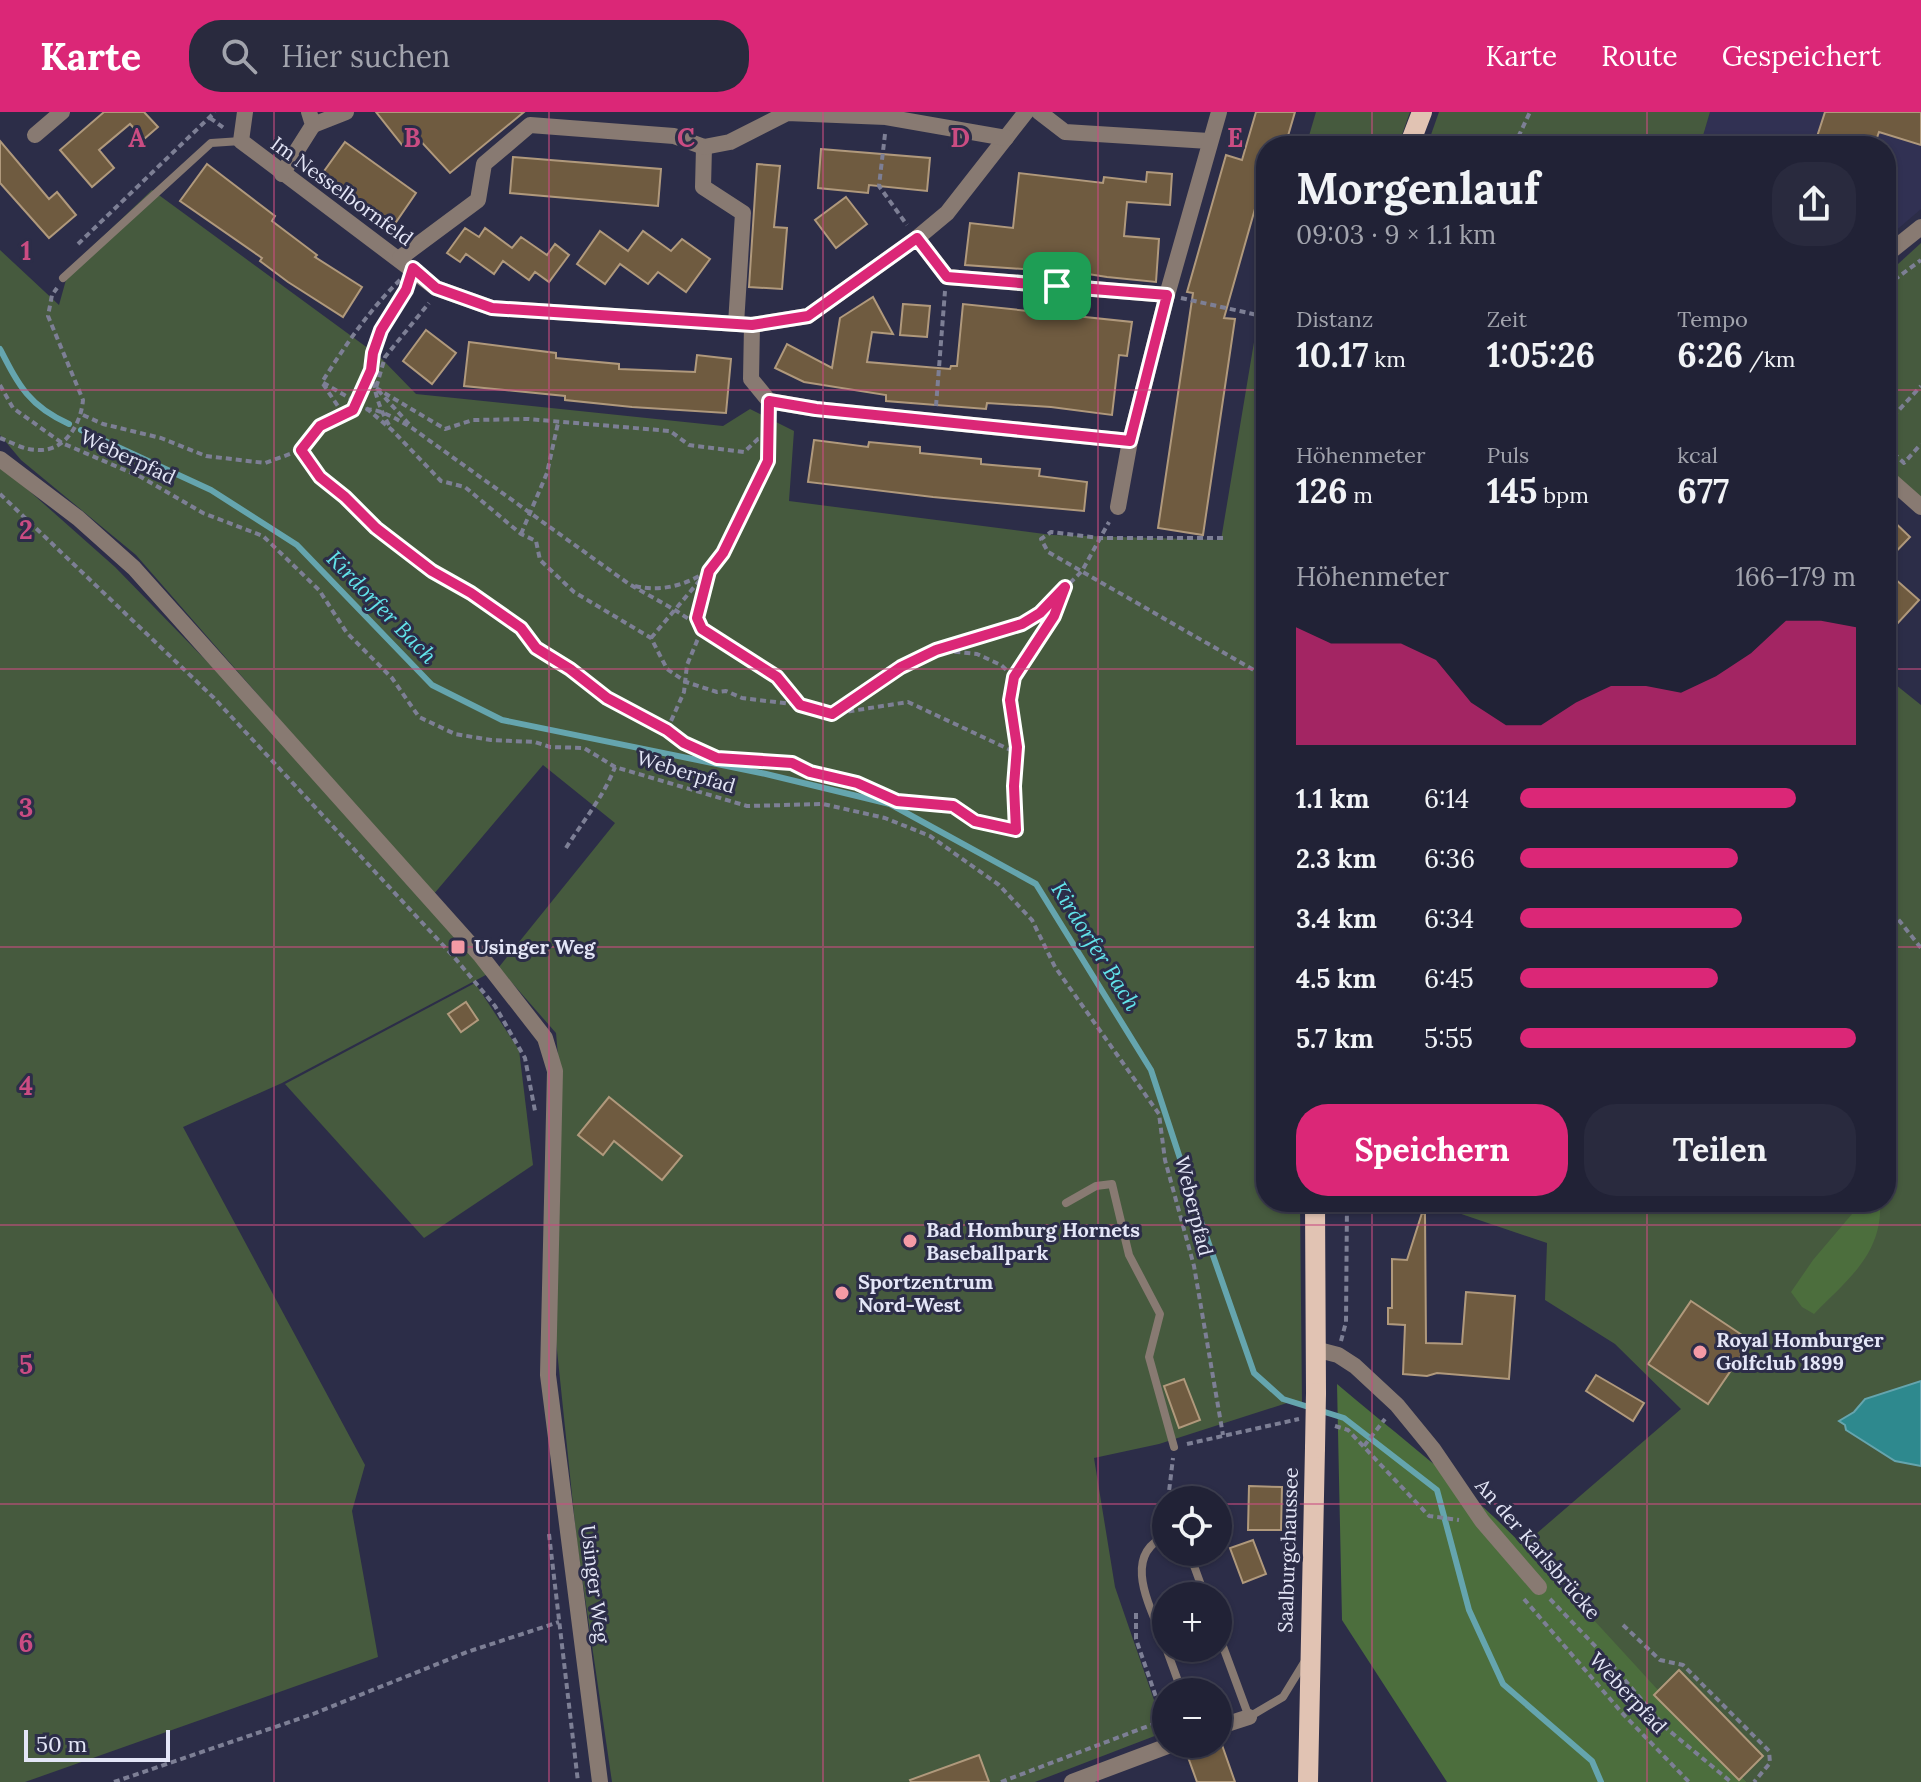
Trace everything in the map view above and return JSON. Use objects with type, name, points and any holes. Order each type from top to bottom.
[{"type":"main road","points":[[1413,136],[1422,112]]},
{"type":"main road","points":[[1315,1212],[1315,1349]]},
{"type":"main road","name":"Saalburgchaussee","points":[[1308,1782],[1315,1349]]},
{"type":"street","points":[[35,135],[62,112]]},
{"type":"street","name":"Im Nesselbornfeld","points":[[245,112],[241,141],[436,288],[492,308],[744,324],[808,316],[917,238],[947,213],[1026,112]]},
{"type":"street","points":[[282,174],[311,118],[346,112]]},
{"type":"street","points":[[1039,112],[1065,132],[1209,141]]},
{"type":"street","points":[[1118,507],[1130,441],[1167,295],[1219,112]]},
{"type":"street","points":[[406,263],[478,200],[484,164],[530,125],[674,136],[704,147],[730,142],[787,113],[886,117],[1006,138]]},
{"type":"street","points":[[704,147],[703,187],[743,213],[744,324],[751,379],[769,401],[816,409],[1130,441]]},
{"type":"street","points":[[1896,247],[1921,227]]},
{"type":"street","points":[[917,238],[947,277],[1167,295]]},
{"type":"street","name":"Usinger Weg","points":[[0,459],[78,518],[134,568],[481,956],[545,1038],[555,1071],[548,1375],[600,1782]]},
{"type":"street","points":[[1896,485],[1921,507]]},
{"type":"street","name":"An der Karlsbrücke","points":[[1315,1349],[1338,1355],[1355,1366],[1397,1405],[1433,1449],[1482,1521],[1539,1587]]},
{"type":"street","points":[[1232,1722],[1249,1717]]},
{"type":"street","points":[[1072,1782],[1101,1777],[1152,1754]]},
{"type":"lane","points":[[63,278],[211,143],[241,141]]},
{"type":"lane","points":[[1066,1203],[1096,1186],[1112,1184],[1129,1255],[1160,1314],[1149,1357],[1174,1447]]},
{"type":"lane","points":[[1152,1546],[1145,1554],[1140,1575],[1152,1609]]},
{"type":"lane","points":[[1229,1662],[1249,1717],[1283,1697],[1309,1653]]},
{"type":"path","points":[[1519,136],[1530,112]]},
{"type":"path","points":[[886,117],[879,186],[917,238]]},
{"type":"path","points":[[1896,279],[1921,260]]},
{"type":"path","points":[[353,410],[371,370],[381,330],[406,290],[406,263]]},
{"type":"path","points":[[322,382],[406,263]]},
{"type":"path","points":[[934,420],[947,277]]},
{"type":"path","points":[[1167,295],[1256,315]]},
{"type":"path","points":[[376,388],[385,357],[429,303],[418,296]]},
{"type":"path","points":[[371,370],[381,411],[392,430]]},
{"type":"path","points":[[322,382],[365,407],[441,481],[465,487],[521,534],[536,541],[540,560],[574,592],[651,638],[667,669],[686,682],[742,698],[800,705],[832,714],[908,702],[1017,753]]},
{"type":"path","points":[[322,382],[344,415]]},
{"type":"path","name":"Weberpfad","points":[[0,385],[13,408],[62,443],[141,477],[203,513],[263,536],[319,590],[347,633],[392,678],[419,717],[455,734],[535,742],[550,747],[584,748],[615,767],[747,806],[823,804],[885,818],[930,836],[999,885],[1032,920],[1055,967],[1159,1114],[1165,1160],[1194,1266],[1223,1435],[1289,1421]]},
{"type":"path","points":[[1896,413],[1921,386]]},
{"type":"path","points":[[376,388],[445,429],[473,420],[528,419],[670,431],[689,445],[744,452],[758,439],[768,437]]},
{"type":"path","points":[[376,388],[412,428]]},
{"type":"path","points":[[651,638],[723,553],[768,461],[769,401]]},
{"type":"path","points":[[82,414],[103,424],[161,438],[206,456],[265,463],[301,450],[320,426],[353,410],[365,407],[381,411],[412,428],[629,584],[675,610],[777,677],[800,705]]},
{"type":"path","points":[[0,438],[33,450],[50,450],[62,443],[78,423]]},
{"type":"path","points":[[521,534],[547,473],[558,423]]},
{"type":"path","points":[[1896,455],[1904,463],[1921,444]]},
{"type":"path","points":[[301,450],[320,477],[376,528],[432,571],[471,593],[521,628],[536,648],[570,669],[607,698],[667,730],[684,743],[717,758],[792,763],[810,772],[857,783],[897,801],[953,806],[975,821],[1016,830],[1014,786],[1017,753],[1010,700],[1014,677],[1054,616],[1065,587]]},
{"type":"path","points":[[0,494],[214,698],[454,957],[495,1006],[525,1058],[537,1117]]},
{"type":"path","points":[[1223,538],[1099,538],[1051,532],[1041,539],[1048,552],[1256,671]]},
{"type":"path","points":[[832,714],[901,667],[936,650],[1022,624],[1040,613],[1082,571],[1099,538]]},
{"type":"path","points":[[629,584],[646,588],[683,585],[709,571]]},
{"type":"path","points":[[667,730],[702,629],[697,618],[709,571]]},
{"type":"path","points":[[936,650],[977,654],[1001,665],[1014,677]]},
{"type":"path","points":[[566,848],[607,789],[615,767]]},
{"type":"path","points":[[1896,917],[1921,948]]},
{"type":"path","points":[[1338,1355],[1346,1322],[1347,1212]]},
{"type":"path","points":[[1364,1446],[1378,1429]]},
{"type":"path","points":[[1348,1430],[1429,1516],[1470,1521]]},
{"type":"path","points":[[548,1529],[578,1782]]},
{"type":"path","name":"An der Karlsbrücke","points":[[1539,1587],[1666,1728],[1731,1782]]},
{"type":"path","name":"Weberpfad","points":[[1521,1595],[1623,1714],[1689,1782]]},
{"type":"path","points":[[114,1782],[313,1714],[467,1652],[579,1618]]},
{"type":"path","points":[[1623,1625],[1660,1660],[1683,1665],[1769,1751],[1770,1763],[1754,1782]]},
{"type":"path","points":[[1001,1782],[1152,1725]]},
{"type":"shaded area","points":[[1316,112],[1410,112],[1402,136],[1309,136]]},
{"type":"shaded area","points":[[1439,112],[1710,112],[1703,136],[1431,136]]},
{"type":"shaded area","points":[[1710,112],[1921,112],[1921,209],[1896,230],[1896,136],[1703,136]]},
{"type":"shaded area","points":[[152,190],[380,357],[416,394],[723,426],[750,409],[794,431],[789,501],[1052,535],[1221,540],[1256,330],[1256,1212],[1300,1212],[1302,1403],[1287,1403],[1159,1444],[1094,1458],[1115,1587],[1152,1694],[1152,1737],[1035,1782],[612,1782],[577,1543],[555,1331],[560,1079],[556,1033],[499,968],[282,1083],[183,1127],[365,1465],[352,1511],[378,1657],[25,1782],[0,1782],[0,465],[115,567],[418,878],[136,555],[21,460],[0,435],[0,250],[59,305],[69,269]],"holes":[[[543,765],[615,823],[499,967],[433,895]]]},
{"type":"shaded area","points":[[1921,243],[1921,497],[1896,487],[1896,266]]},
{"type":"shaded area","points":[[1896,685],[1921,705],[1921,1782],[1747,1782],[1695,1733],[1522,1546],[1681,1409],[1615,1344],[1545,1300],[1547,1243],[1456,1212],[1896,1212]]},
{"type":"shaded area","points":[[475,983],[519,1050],[533,1165],[424,1238],[285,1084]]},
{"type":"shaded area","points":[[1879,1212],[1876,1237],[1860,1265],[1814,1314],[1802,1307],[1791,1292],[1852,1214]]},
{"type":"shaded area","points":[[1921,1381],[1921,1466],[1895,1461],[1846,1430],[1839,1421],[1854,1412],[1865,1399]]},
{"type":"shaded area","points":[[1337,1384],[1495,1518],[1747,1782],[1447,1782],[1342,1620]]},
{"type":"building","points":[[104,112],[144,112],[158,127],[144,139],[130,124],[99,150],[114,168],[92,187],[60,150]]},
{"type":"building","points":[[376,112],[524,112],[450,173],[416,136],[403,146]]},
{"type":"building","points":[[1256,112],[1295,112],[1288,136],[1256,136],[1256,205],[1224,318],[1235,319],[1203,535],[1158,528],[1193,293],[1187,292],[1226,155],[1242,160]]},
{"type":"building","points":[[1825,112],[1921,112],[1921,145],[1879,132],[1878,136],[1817,136]]},
{"type":"building","points":[[0,141],[49,199],[57,192],[76,215],[49,238],[0,183]]},
{"type":"building","points":[[345,142],[416,193],[394,225],[322,174]]},
{"type":"building","points":[[821,149],[930,158],[927,191],[869,185],[868,193],[818,188]]},
{"type":"building","points":[[513,157],[661,169],[658,206],[510,193]]},
{"type":"building","points":[[207,164],[275,216],[272,221],[317,255],[315,257],[362,287],[343,317],[288,282],[260,261],[262,258],[180,201]]},
{"type":"building","points":[[757,164],[780,166],[774,227],[787,228],[782,289],[749,287]]},
{"type":"building","points":[[1147,172],[1172,174],[1170,205],[1127,202],[1124,236],[1159,239],[1156,282],[1037,266],[1037,270],[965,265],[970,223],[1013,228],[1019,173],[1103,183],[1104,177],[1146,182]]},
{"type":"building","points":[[846,197],[867,224],[836,248],[815,220]]},
{"type":"building","points":[[465,228],[479,237],[485,228],[512,248],[521,237],[547,255],[555,244],[569,255],[549,282],[535,272],[529,280],[503,261],[494,274],[466,254],[460,262],[447,253]]},
{"type":"building","points":[[600,231],[628,251],[643,231],[671,251],[682,239],[710,259],[686,292],[658,272],[648,284],[620,264],[605,284],[577,264]]},
{"type":"building","points":[[873,297],[893,334],[872,332],[867,362],[950,369],[957,366],[963,304],[1132,322],[1127,356],[1119,355],[1112,415],[987,403],[986,409],[886,401],[886,395],[804,382],[775,368],[787,344],[832,368],[840,318]]},
{"type":"building","points":[[903,304],[930,306],[927,337],[900,335]]},
{"type":"building","points":[[426,330],[456,353],[432,384],[403,361]]},
{"type":"building","points":[[469,342],[556,353],[556,358],[619,364],[619,369],[695,372],[697,355],[731,359],[726,413],[632,407],[565,400],[565,396],[464,386]]},
{"type":"building","points":[[814,440],[868,447],[869,442],[920,447],[920,453],[981,459],[981,464],[1040,469],[1039,476],[1087,482],[1084,511],[808,482]]},
{"type":"building","points":[[1896,524],[1910,537],[1896,552]]},
{"type":"building","points":[[1896,580],[1919,600],[1896,623]]},
{"type":"building","points":[[466,1002],[478,1020],[461,1032],[448,1014]]},
{"type":"building","points":[[609,1097],[682,1156],[662,1180],[614,1141],[603,1155],[578,1135]]},
{"type":"building","points":[[1422,1213],[1425,1214],[1426,1343],[1462,1344],[1466,1292],[1515,1296],[1509,1379],[1437,1373],[1427,1376],[1403,1374],[1405,1325],[1388,1324],[1388,1308],[1392,1308],[1392,1259],[1407,1260]]},
{"type":"building","name":"Royal Homburger Golfclub 1899","points":[[1691,1301],[1751,1341],[1708,1404],[1648,1364]]},
{"type":"building","points":[[1596,1375],[1644,1403],[1633,1421],[1586,1391]]},
{"type":"building","points":[[1184,1379],[1200,1420],[1179,1428],[1164,1386]]},
{"type":"building","points":[[1249,1486],[1282,1487],[1281,1530],[1248,1530]]},
{"type":"building","points":[[1253,1540],[1266,1574],[1243,1583],[1232,1547]]},
{"type":"building","points":[[1679,1670],[1763,1756],[1739,1780],[1654,1695]]},
{"type":"building","points":[[979,1755],[989,1782],[910,1780]]},
{"type":"building","points":[[1188,1758],[1227,1758],[1235,1782],[1197,1782]]},
{"type":"waterway","name":"Kirdorfer Bach","points":[[0,349],[27,394],[44,410],[69,424]]},
{"type":"waterway","name":"Kirdorfer Bach","points":[[81,430],[211,490],[297,545],[432,685],[502,720],[766,774],[890,804],[1036,884],[1151,1070],[1254,1373],[1283,1399],[1344,1418],[1437,1490],[1469,1610],[1503,1684],[1592,1761],[1601,1782]]},
{"type":"place","name":"Usinger Weg","points":[[458,947]]},
{"type":"place","name":"Bad Homburg Hornets Baseballpark","points":[[910,1241]]},
{"type":"place","name":"Sportzentrum Nord-West","points":[[842,1293]]},
{"type":"place","name":"Royal Homburger Golfclub 1899","points":[[1700,1352]]},
{"type":"route","points":[[917,238],[947,277],[1057,286],[1167,295],[1130,441],[816,409],[769,401],[768,461],[723,553],[709,571],[697,618],[702,629],[777,677],[800,705],[832,714],[901,667],[936,650],[1022,624],[1040,613],[1065,587],[1054,616],[1014,677],[1011,688],[1017,747],[1014,786],[1016,830],[975,821],[953,806],[897,801],[857,783],[810,772],[792,763],[717,758],[684,743],[667,730],[607,698],[570,669],[536,648],[521,628],[471,593],[432,571],[376,528],[320,477],[301,450],[320,426],[353,410],[371,370],[381,330],[406,290],[413,268],[436,288],[492,308],[752,325],[808,316],[917,238]]}]
